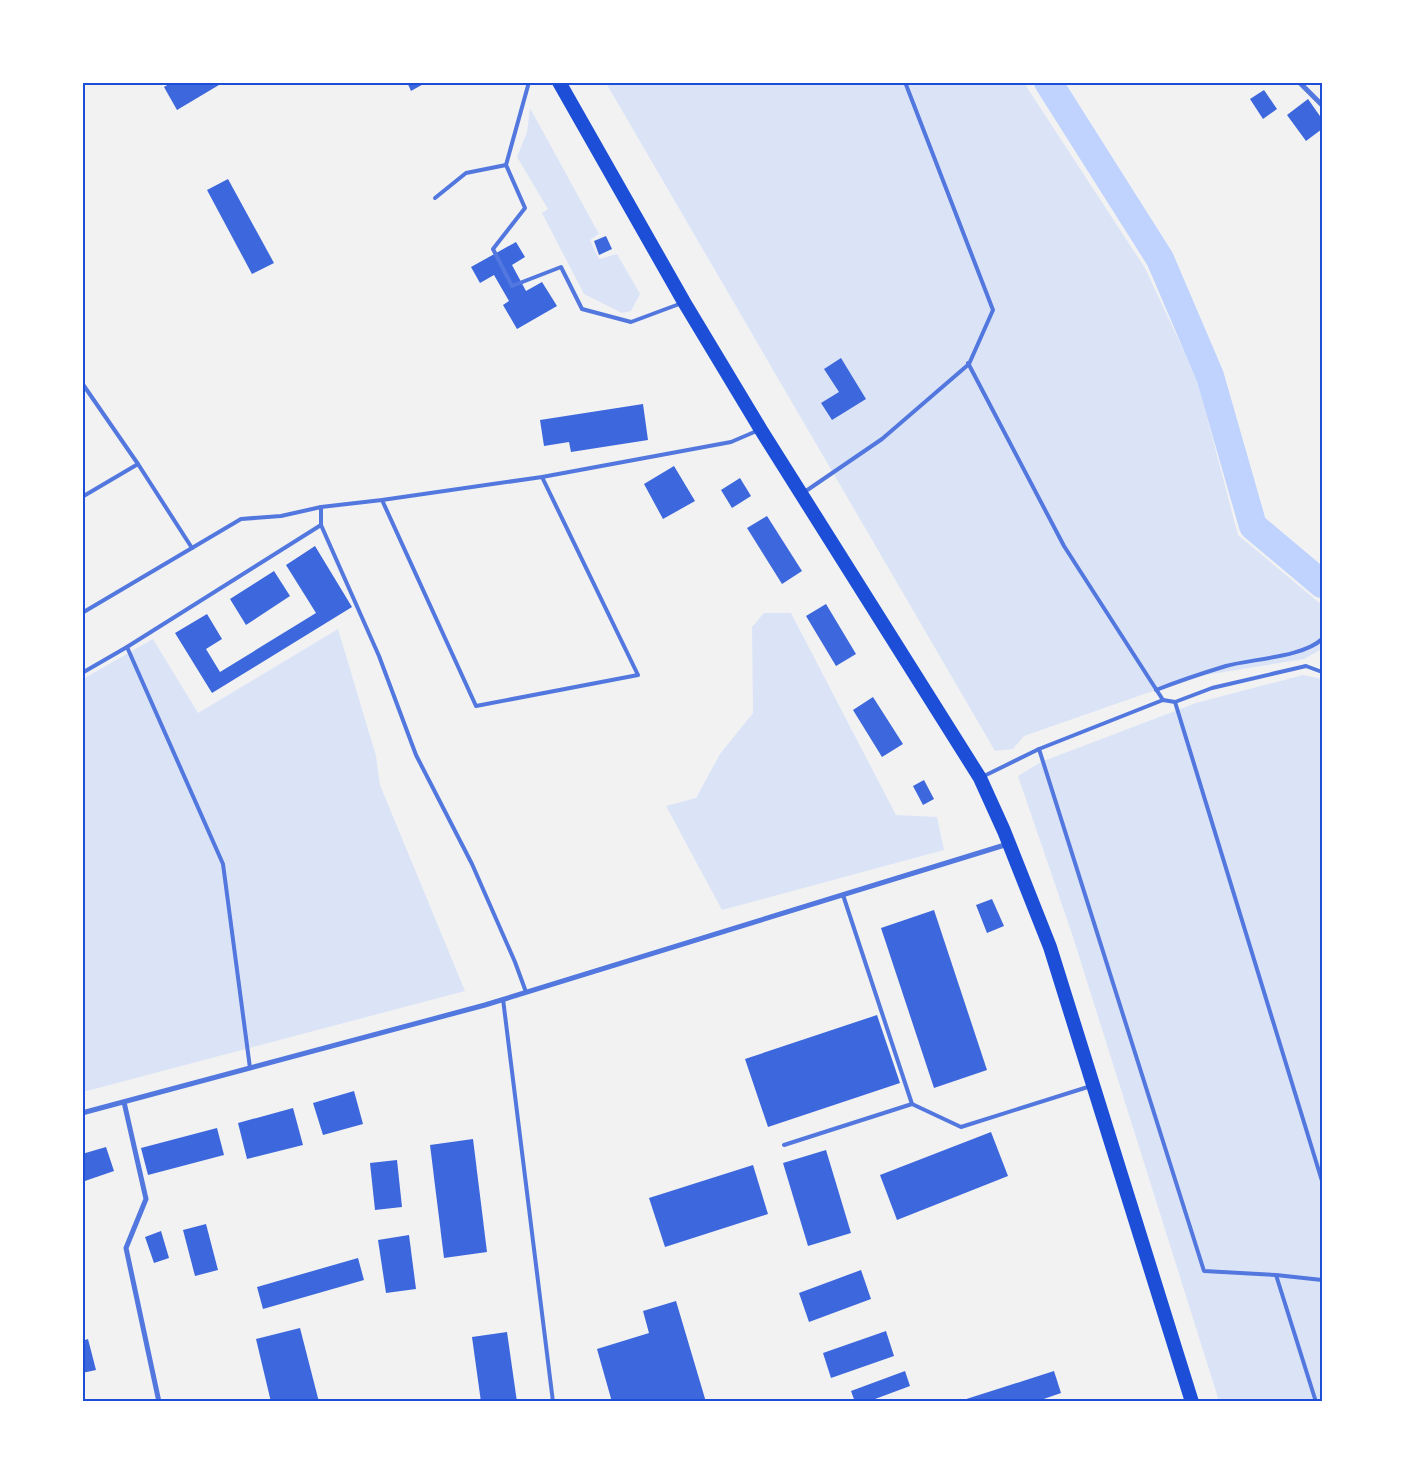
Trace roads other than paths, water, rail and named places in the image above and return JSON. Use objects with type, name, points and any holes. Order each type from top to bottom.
[{"type":"highway","points":[[559,82],[684,302],[761,430],[980,778],[1009,843],[1050,947],[1192,1402]]},
{"type":"street","points":[[1299,82],[1322,104]]},
{"type":"street","points":[[82,1113],[503,999],[1009,843]]},
{"type":"street","points":[[124,1102],[146,1199],[126,1248],[159,1402]]},
{"type":"lane","points":[[529,82],[506,165],[525,208],[493,249],[512,286],[561,267],[582,309],[631,322],[684,302]]},
{"type":"lane","points":[[801,494],[882,438],[968,363],[993,310],[905,82]]},
{"type":"lane","points":[[435,198],[466,173],[506,165]]},
{"type":"lane","points":[[968,363],[1064,546],[1163,700]]},
{"type":"lane","points":[[82,382],[192,548]]},
{"type":"lane","points":[[82,613],[241,518],[281,516],[321,506],[382,500],[542,477],[731,442],[761,430]]},
{"type":"lane","points":[[82,497],[138,464]]},
{"type":"lane","points":[[382,500],[476,706],[638,675],[542,477]]},
{"type":"lane","points":[[321,506],[320,525],[379,656],[416,755],[472,864],[515,962],[526,992]]},
{"type":"lane","points":[[82,673],[127,647],[320,525]]},
{"type":"lane","points":[[1156,690],[1227,666],[1287,654],[1309,647],[1322,639]]},
{"type":"lane","points":[[127,647],[223,864],[250,1068]]},
{"type":"lane","points":[[980,778],[1040,750],[1163,700],[1175,702],[1212,688],[1306,666],[1322,672]]},
{"type":"lane","points":[[1175,702],[1322,1181]]},
{"type":"lane","points":[[1040,750],[1204,1271],[1322,1280]]},
{"type":"lane","points":[[843,895],[912,1104]]},
{"type":"lane","points":[[503,999],[553,1402]]},
{"type":"lane","points":[[784,1145],[912,1104],[961,1127],[1094,1085]]},
{"type":"lane","points":[[1276,1275],[1316,1402]]},
{"type":"waterway","points":[[1048,82],[1160,259],[1210,376],[1253,526],[1322,584]]}]
